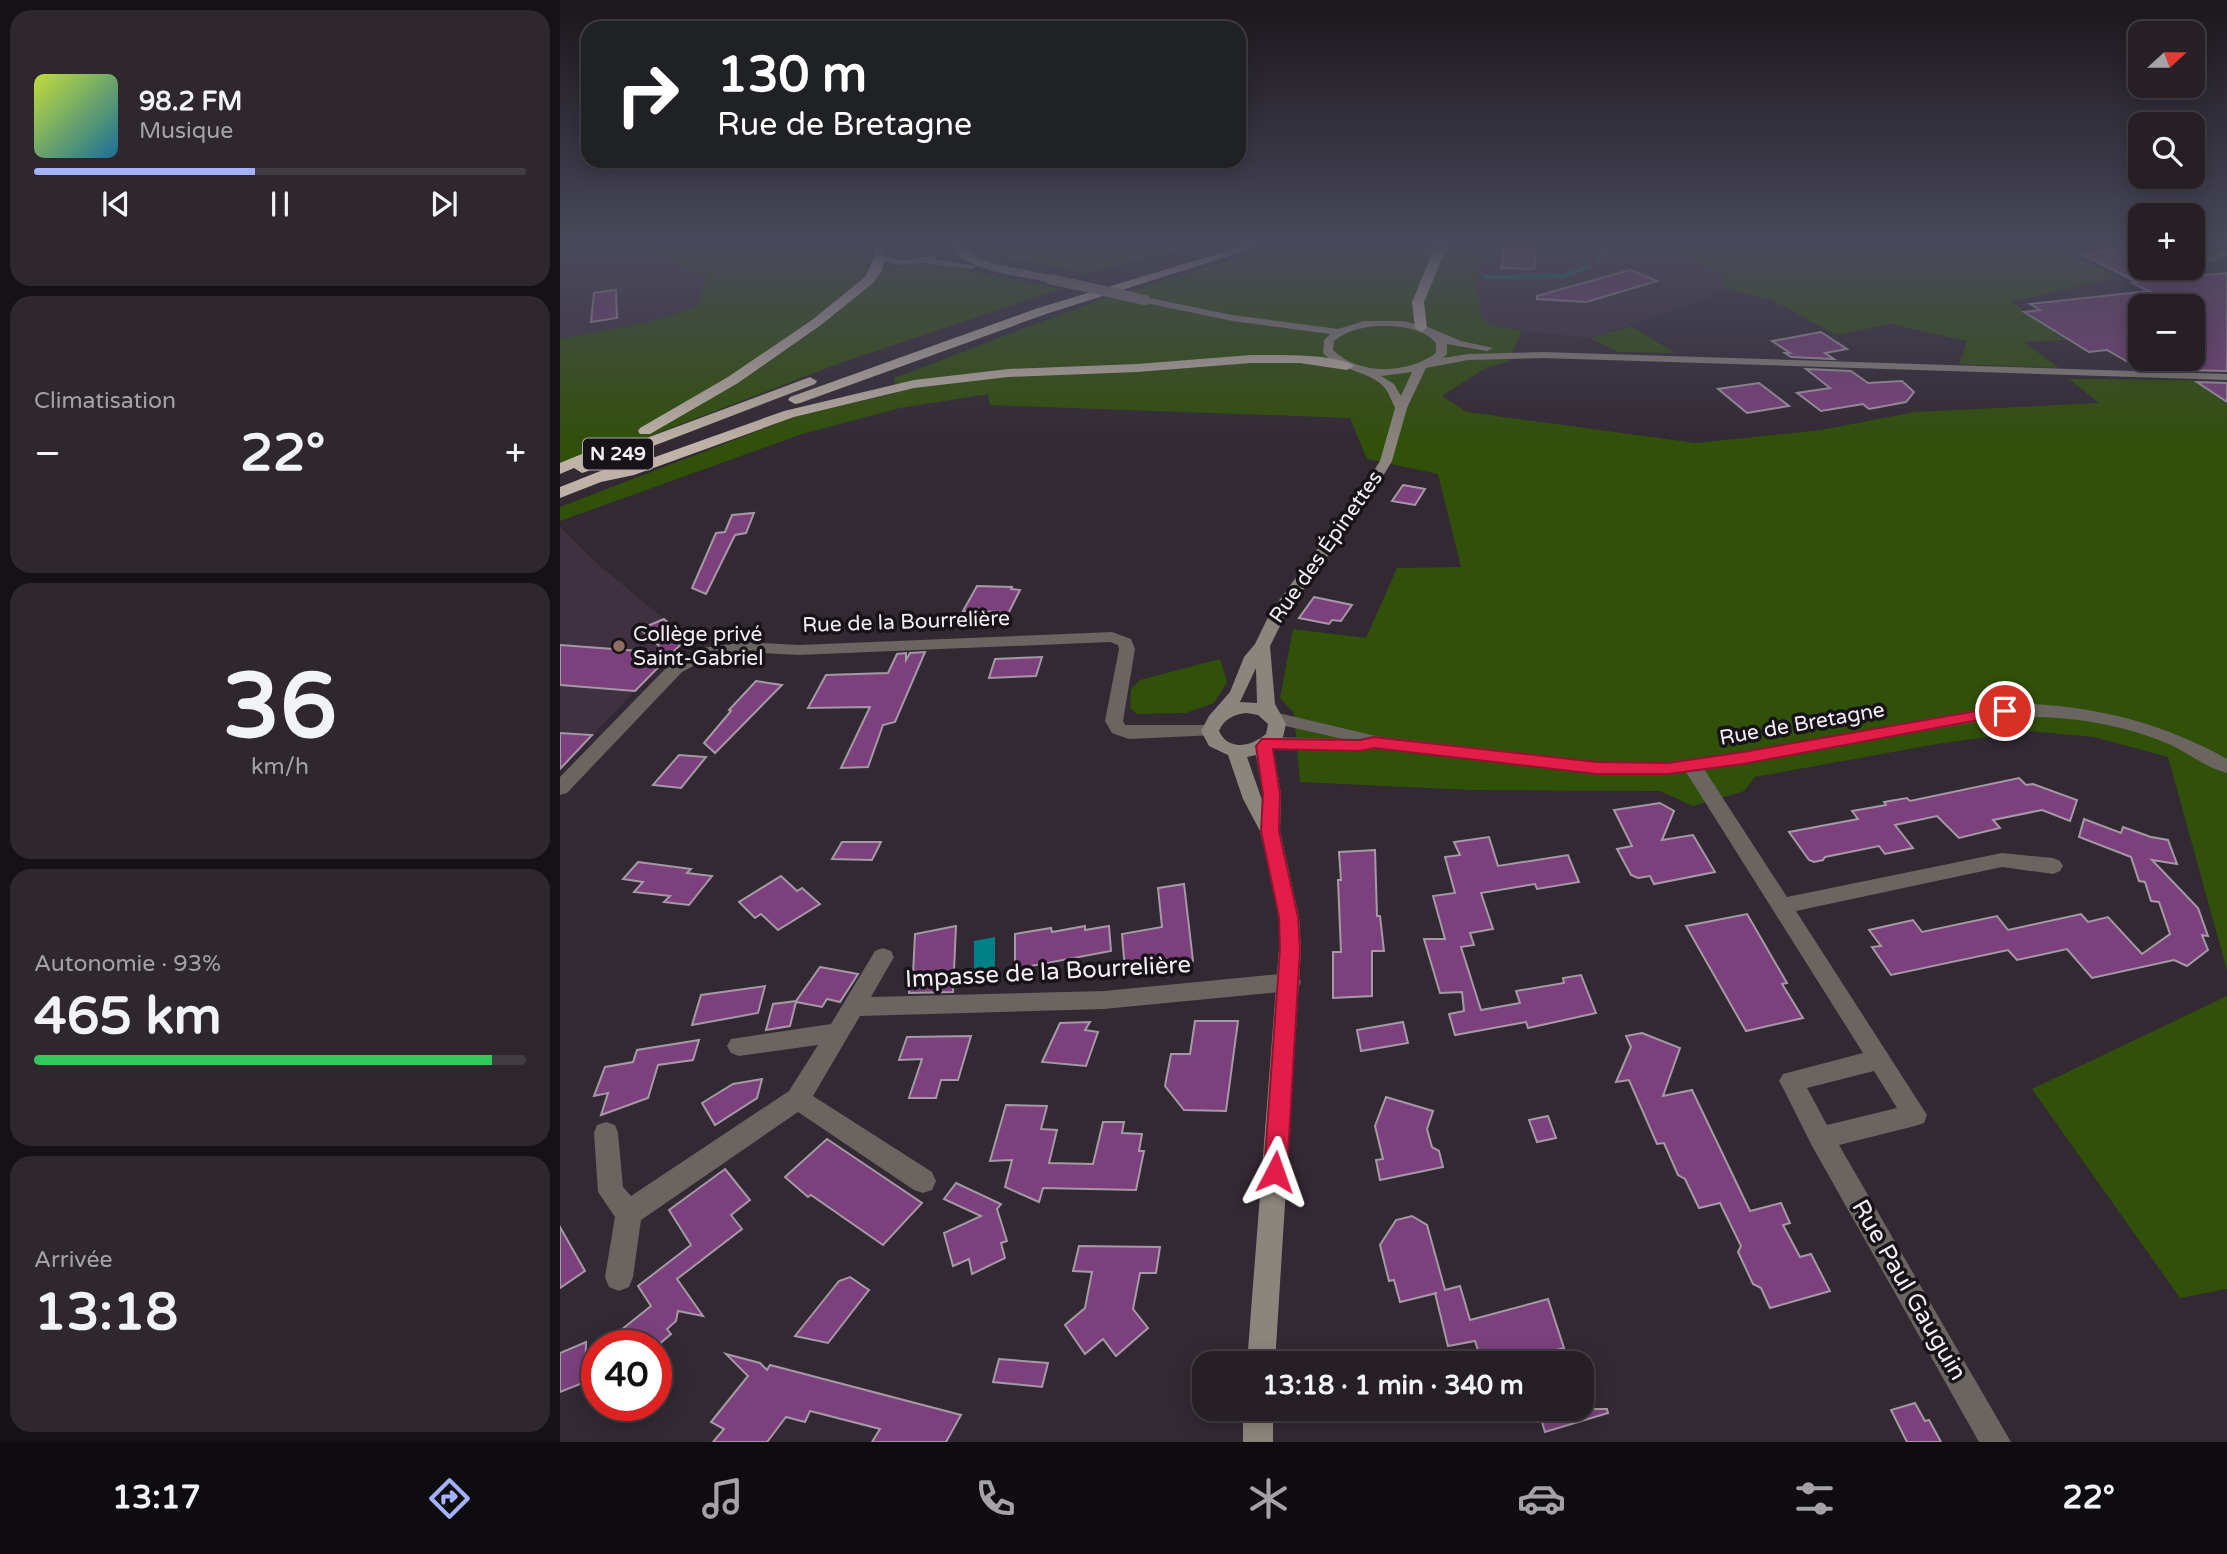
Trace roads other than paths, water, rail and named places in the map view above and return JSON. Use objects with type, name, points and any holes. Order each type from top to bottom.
[{"type":"highway","points":[[560,468],[640,433],[737,379],[829,311]]},
{"type":"highway","name":"N 249","points":[[560,477],[735,409],[1011,311]]},
{"type":"highway","name":"N 249","points":[[560,493],[925,352],[1041,311]]},
{"type":"highway","points":[[1419,311],[1421,328]]},
{"type":"highway","points":[[597,478],[628,472],[799,411],[884,390],[943,380],[1008,373],[1137,368],[1251,359],[1300,359],[1347,366]]},
{"type":"main road","points":[[1200,311],[1327,344]]},
{"type":"main road","points":[[1232,318],[1340,332]]},
{"type":"main road","points":[[1327,344],[1340,332],[1357,326],[1381,323],[1421,328],[1459,344],[1543,355]]},
{"type":"main road","name":"Rue des Épinettes","points":[[1224,713],[1238,693],[1252,657],[1262,646],[1279,611],[1366,494],[1386,461],[1401,408],[1424,365],[1443,350],[1438,337]]},
{"type":"main road","points":[[1327,344],[1329,355],[1347,366],[1363,370],[1398,371],[1468,357],[1543,355],[2227,377]]},
{"type":"main road","points":[[1363,370],[1390,386],[1401,408]]},
{"type":"main road","name":"Rue des Épinettes","points":[[1262,646],[1265,659],[1262,684],[1271,715]]},
{"type":"main road","points":[[1247,708],[1271,715],[1277,731],[1266,744],[1236,751],[1215,742],[1210,731],[1212,724],[1224,713],[1247,708]]},
{"type":"main road","points":[[1262,1351],[1290,982],[1289,917],[1270,831],[1272,794],[1266,744]]},
{"type":"main road","points":[[1236,751],[1252,799],[1270,831]]},
{"type":"main road","points":[[1258,1421],[1258,1442]]},
{"type":"street","name":"Rue de la Bourrelière","points":[[560,788],[676,668],[708,652],[745,647],[799,650],[1112,637],[1125,642],[1127,649],[1114,721],[1118,729],[1129,733],[1210,731]]},
{"type":"street","name":"Rue de Bretagne","points":[[1266,744],[1374,743],[1597,768],[1692,766],[2005,711],[2034,709],[2084,714],[2140,727],[2176,740],[2227,766]]},
{"type":"street","name":"Rue de Bretagne","points":[[1271,715],[1361,737],[1374,743]]},
{"type":"street","points":[[1692,766],[1915,1115],[1821,1138]]},
{"type":"street","points":[[1782,906],[2002,860],[2053,866]]},
{"type":"street","points":[[619,1277],[629,1213],[797,1099],[883,957]]},
{"type":"street","name":"Impasse de la Bourrelière","points":[[852,1007],[1104,1000],[1290,982]]},
{"type":"street","points":[[738,1046],[837,1032]]},
{"type":"street","name":"Rue Paul Gauguin","points":[[1879,1059],[1791,1081],[1996,1442]]},
{"type":"street","points":[[797,1099],[923,1181]]},
{"type":"street","points":[[606,1133],[611,1192],[629,1213]]},
{"type":"water","points":[[995,937],[995,968],[974,972],[974,941]]},
{"type":"place","name":"Collège privé Saint-Gabriel","points":[[619,646]]}]
